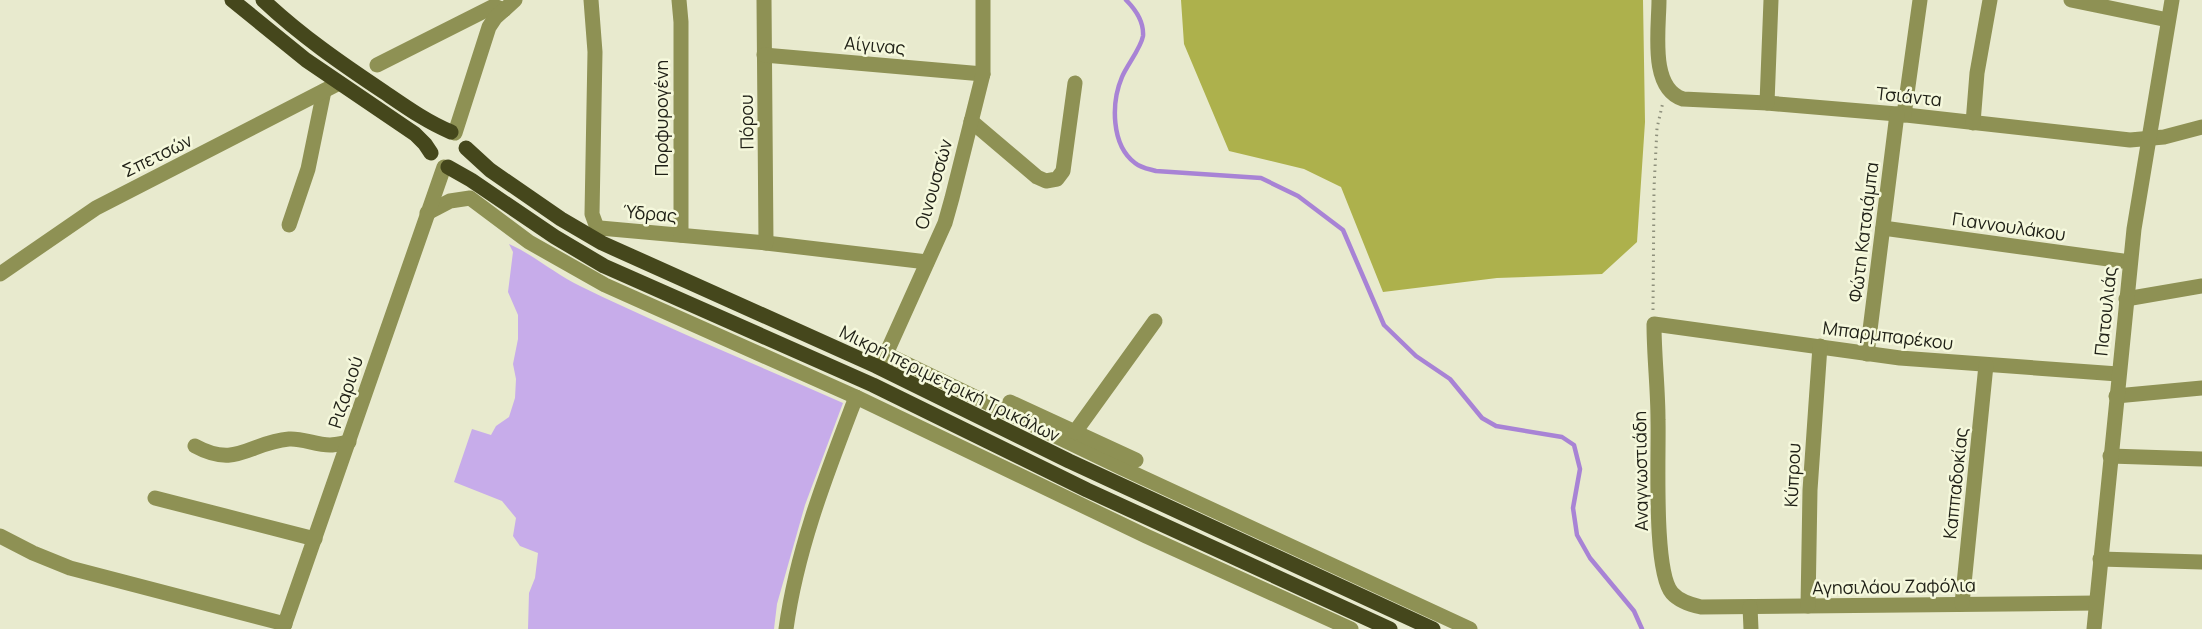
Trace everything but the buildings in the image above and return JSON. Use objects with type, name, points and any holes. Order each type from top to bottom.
[{"type":"main road","name":"Μικρή περιμετρική Τρικάλων","points":[[232,0],[306,60],[415,134],[425,144],[435,162],[471,180],[555,237],[611,269],[873,385],[1087,490],[1390,629]]},
{"type":"main road","name":"Μικρή περιμετρική Τρικάλων","points":[[263,0],[302,34],[356,74],[420,116],[453,133],[463,140],[466,148],[490,170],[592,238],[876,366],[1069,461],[1432,629]]},
{"type":"main road","points":[[431,153],[431,146],[435,138],[442,133],[453,133]]},
{"type":"main road","points":[[446,167],[459,163],[465,155],[466,148]]},
{"type":"street","name":"Ύδρας","points":[[591,0],[595,43],[592,214],[596,225],[600,228],[766,243],[927,262]]},
{"type":"street","name":"Πορφυρογένη","points":[[679,0],[681,22],[681,235]]},
{"type":"street","name":"Πόρου","points":[[764,0],[766,243]]},
{"type":"street","name":"Οινουσσών","points":[[876,366],[888,350],[945,224],[983,74],[983,0]]},
{"type":"street","points":[[1659,0],[1659,66],[1661,78],[1668,90]]},
{"type":"street","points":[[1767,103],[1771,0]]},
{"type":"street","name":"Φώτη Κατσιάμπα","points":[[1867,354],[1883,228],[1920,0]]},
{"type":"street","points":[[1973,123],[1977,73],[1990,0]]},
{"type":"street","points":[[2071,0],[2168,20]]},
{"type":"street","name":"Πατουλιάς","points":[[2094,629],[2130,262],[2172,0]]},
{"type":"street","points":[[453,133],[489,27],[501,4]]},
{"type":"street","points":[[377,65],[501,4]]},
{"type":"street","name":"Αίγινας","points":[[764,55],[983,74]]},
{"type":"street","name":"Σπετσών","points":[[0,274],[96,208],[339,83]]},
{"type":"street","points":[[971,121],[1037,177],[1051,181],[1057,179],[1063,171],[1076,83]]},
{"type":"street","name":"Τσιάντα","points":[[1668,90],[1678,98],[1690,101],[1767,103],[2118,139],[2148,140],[2174,136],[2202,127]]},
{"type":"street","points":[[290,225],[308,169],[324,91]]},
{"type":"street","name":"Ριζαριού","points":[[284,626],[427,213],[446,167]]},
{"type":"street","points":[[427,213],[450,201],[470,198],[529,242],[597,281],[856,397],[1146,536],[1351,629]]},
{"type":"street","name":"Γιαννουλάκου","points":[[1883,228],[2130,262]]},
{"type":"street","points":[[2126,299],[2202,286]]},
{"type":"street","points":[[1075,432],[1155,321]]},
{"type":"street","name":"Μπαρμπαρέκου","points":[[1653,324],[1867,354],[2118,374]]},
{"type":"street","name":"Αναγνωστιάδη","points":[[1653,324],[1658,421],[1659,528],[1664,570],[1672,593],[1692,605]]},
{"type":"street","name":"Κύπρου","points":[[1808,606],[1810,490],[1820,346]]},
{"type":"street","points":[[888,350],[1136,460]]},
{"type":"street","points":[[888,350],[1122,468],[1470,629]]},
{"type":"street","name":"Καππαδοκίας","points":[[1962,604],[1986,365]]},
{"type":"street","points":[[2116,396],[2202,388]]},
{"type":"street","points":[[786,629],[804,542],[856,397]]},
{"type":"street","points":[[195,446],[206,453],[231,457],[274,441],[292,438],[329,446],[349,442]]},
{"type":"street","points":[[2110,456],[2202,459]]},
{"type":"street","points":[[155,498],[315,539]]},
{"type":"street","points":[[0,536],[70,568],[284,626]]},
{"type":"street","points":[[2100,559],[2202,562]]},
{"type":"street","name":"Αγησιλάου Ζαφόλια","points":[[1692,605],[1750,607],[2096,603]]},
{"type":"street","points":[[1750,607],[1751,629]]},
{"type":"path","points":[[1653,324],[1656,140],[1660,110],[1668,90]]},
{"type":"shaded area","points":[[509,244],[571,281],[612,301],[843,403],[805,505],[777,604],[774,629],[528,629],[529,593],[535,578],[538,553],[520,546],[513,536],[516,518],[502,501],[454,482],[472,429],[491,435],[496,426],[509,417],[515,398],[516,379],[513,364],[518,339],[518,315],[508,292],[513,252]]},
{"type":"waterway","points":[[1126,0],[1138,16],[1143,36],[1140,46],[1122,77],[1116,99],[1117,135],[1127,155],[1140,166],[1156,171],[1261,178],[1298,196],[1343,230],[1384,325],[1416,356],[1450,379],[1482,418],[1496,426],[1562,437],[1574,445],[1580,469],[1573,508],[1577,535],[1590,558],[1634,611],[1642,629]]}]
